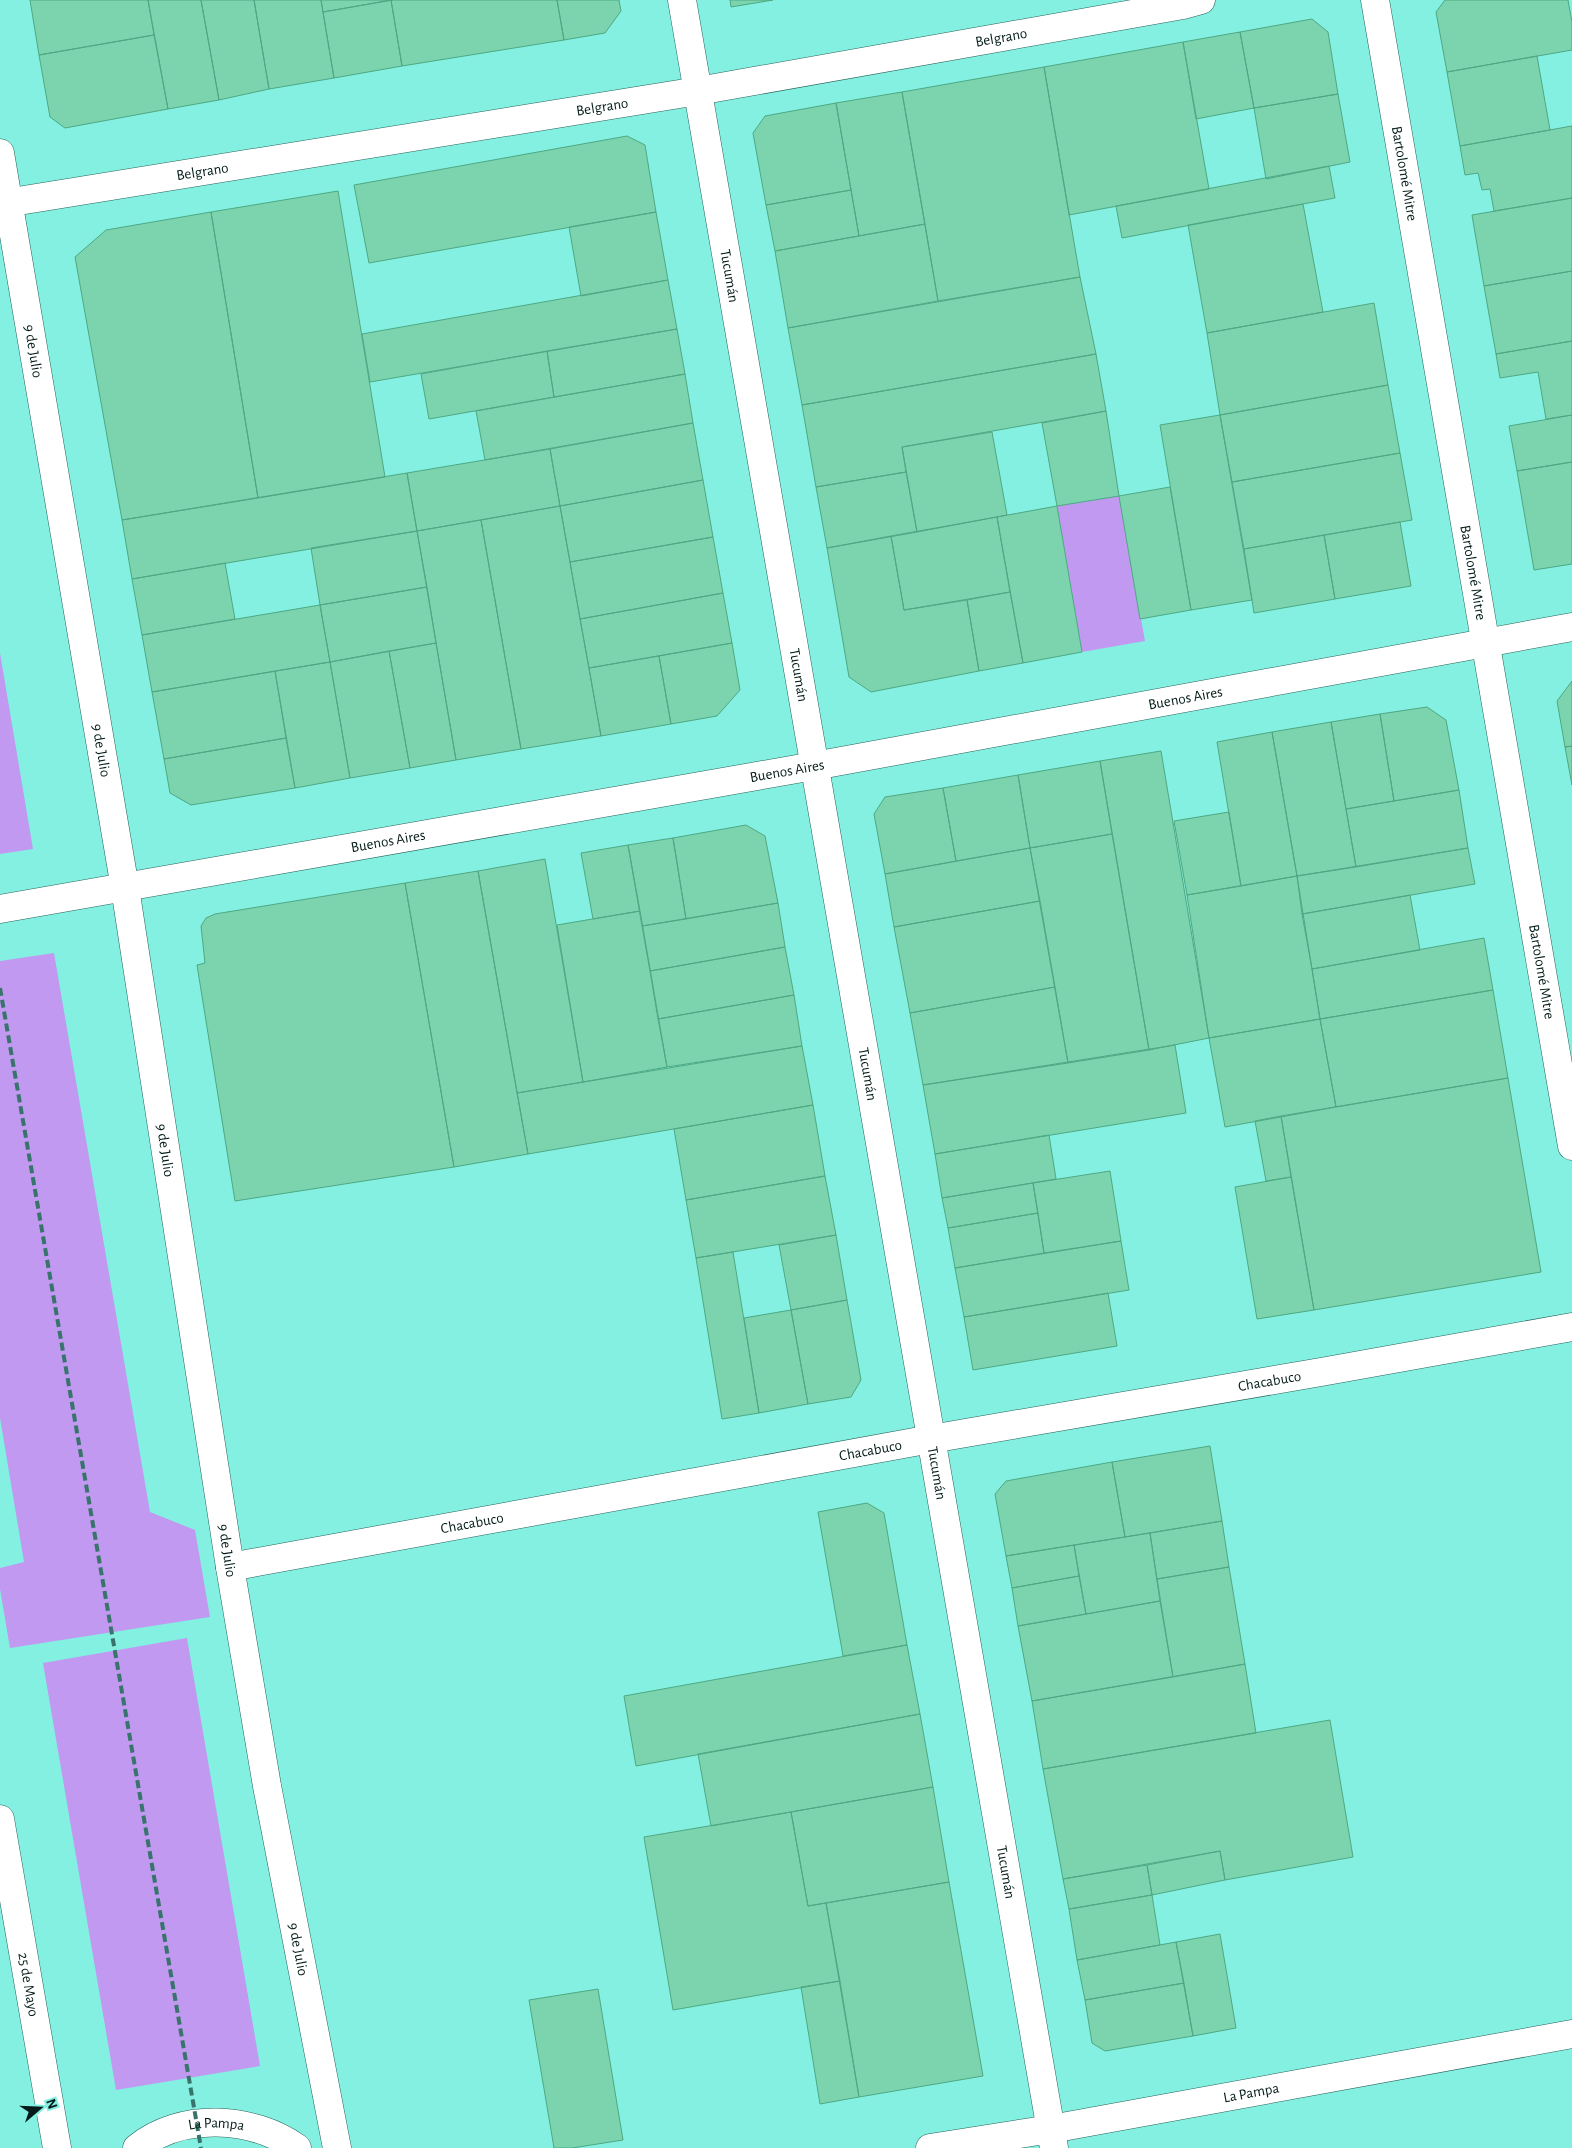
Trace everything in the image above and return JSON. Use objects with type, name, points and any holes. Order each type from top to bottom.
[{"type":"street","name":"Tucumán","points":[[682,0],[1052,2138]]},
{"type":"street","name":"Belgrano","points":[[5,203],[698,91],[1183,6],[1201,0]]},
{"type":"street","name":"Bartolomé Mitre","points":[[1375,0],[1572,1146]]},
{"type":"street","name":"9 de Julio","points":[[0,153],[5,203],[125,888],[230,1566],[267,1786],[337,2148]]},
{"type":"street","name":"Buenos Aires","points":[[0,910],[814,766],[1572,627]]},
{"type":"street","name":"Chacabuco","points":[[230,1566],[931,1439],[1312,1374],[1572,1326]]},
{"type":"street","name":"25 de Mayo","points":[[0,1819],[57,2148]]},
{"type":"street","name":"La Pampa","points":[[930,2148],[1052,2138],[1572,2034]]},
{"type":"street","name":"La Pampa","points":[[137,2148],[167,2132],[197,2123],[228,2122],[258,2128],[297,2148]]},
{"type":"shaded area","points":[[1119,496],[1145,641],[1082,652],[1057,506]]},
{"type":"shaded area","points":[[0,653],[33,849],[0,854]]},
{"type":"shaded area","points":[[54,953],[150,1512],[195,1530],[210,1617],[10,1648],[0,1589],[0,1568],[24,1562],[0,1418],[0,961]]},
{"type":"shaded area","points":[[187,1638],[260,2066],[116,2090],[43,1663]]},
{"type":"building","points":[[30,0],[148,0],[154,35],[39,55]]},
{"type":"building","points":[[148,0],[201,0],[219,100],[168,109]]},
{"type":"building","points":[[201,0],[254,0],[269,89],[219,100]]},
{"type":"building","points":[[254,0],[321,0],[334,78],[269,89]]},
{"type":"building","points":[[321,0],[393,0],[323,12]]},
{"type":"building","points":[[391,0],[557,0],[564,40],[402,66]]},
{"type":"building","points":[[391,0],[402,66],[334,78],[323,12]]},
{"type":"building","points":[[557,0],[619,0],[621,11],[605,33],[564,40]]},
{"type":"building","points":[[730,0],[773,0],[731,7]]},
{"type":"building","points":[[1445,0],[1568,0],[1572,22],[1572,50],[1447,72],[1436,12]]},
{"type":"building","points":[[1312,19],[1328,32],[1338,94],[1254,108],[1240,32]]},
{"type":"building","points":[[1240,32],[1254,108],[1196,119],[1183,42]]},
{"type":"building","points":[[154,35],[168,109],[65,128],[50,117],[39,55]]},
{"type":"building","points":[[1183,42],[1209,189],[1069,215],[1044,67]]},
{"type":"building","points":[[1537,56],[1550,130],[1460,146],[1447,72]]},
{"type":"building","points":[[1044,67],[1080,277],[938,301],[902,92]]},
{"type":"building","points":[[902,92],[925,224],[859,236],[836,103]]},
{"type":"building","points":[[1338,94],[1350,162],[1266,179],[1254,108]]},
{"type":"building","points":[[836,103],[851,190],[766,205],[753,133],[765,116]]},
{"type":"building","points":[[1572,126],[1572,198],[1494,211],[1490,189],[1482,190],[1478,173],[1465,175],[1460,146]]},
{"type":"building","points":[[627,136],[645,145],[656,212],[369,263],[354,185]]},
{"type":"building","points":[[1329,166],[1335,198],[1122,238],[1116,206]]},
{"type":"building","points":[[851,190],[859,236],[775,251],[766,205]]},
{"type":"building","points":[[338,191],[385,477],[258,498],[211,212]]},
{"type":"building","points":[[1572,198],[1572,271],[1484,286],[1472,215]]},
{"type":"building","points":[[1303,204],[1323,312],[1207,333],[1188,225]]},
{"type":"building","points":[[211,212],[258,498],[122,520],[75,257],[106,230]]},
{"type":"building","points":[[656,212],[668,280],[581,296],[569,227]]},
{"type":"building","points":[[925,224],[938,301],[788,328],[775,251]]},
{"type":"building","points":[[1572,271],[1572,341],[1496,354],[1484,286]]},
{"type":"building","points":[[1080,277],[1096,354],[802,405],[788,328]]},
{"type":"building","points":[[668,280],[677,329],[370,382],[362,334]]},
{"type":"building","points":[[1374,303],[1388,385],[1220,415],[1207,333]]},
{"type":"building","points":[[677,329],[685,374],[554,397],[547,351]]},
{"type":"building","points":[[1572,341],[1572,415],[1546,419],[1538,372],[1500,378],[1496,354]]},
{"type":"building","points":[[547,351],[554,397],[429,419],[421,374]]},
{"type":"building","points":[[1096,354],[1106,411],[902,447],[906,472],[816,487],[802,405]]},
{"type":"building","points":[[685,374],[693,423],[485,460],[476,411]]},
{"type":"building","points":[[1388,385],[1400,453],[1232,482],[1220,415]]},
{"type":"building","points":[[1106,411],[1119,496],[1057,506],[1042,423]]},
{"type":"building","points":[[1220,415],[1252,600],[1191,610],[1160,425]]},
{"type":"building","points":[[1572,415],[1572,462],[1517,471],[1509,426]]},
{"type":"building","points":[[693,423],[703,480],[560,506],[550,449]]},
{"type":"building","points":[[992,432],[1007,515],[917,532],[902,447]]},
{"type":"building","points":[[550,449],[560,506],[417,531],[407,473]]},
{"type":"building","points":[[1400,453],[1412,520],[1244,549],[1232,482]]},
{"type":"building","points":[[1572,462],[1572,564],[1534,570],[1517,471]]},
{"type":"building","points":[[906,472],[917,532],[827,548],[816,487]]},
{"type":"building","points":[[407,473],[417,531],[132,579],[122,520]]},
{"type":"building","points":[[703,480],[713,537],[570,562],[560,506]]},
{"type":"building","points":[[1170,487],[1191,610],[1140,619],[1119,496]]},
{"type":"building","points":[[560,506],[601,736],[521,749],[481,520]]},
{"type":"building","points":[[1057,506],[1082,652],[1023,663],[997,517]]},
{"type":"building","points":[[997,517],[1010,592],[904,610],[891,536]]},
{"type":"building","points":[[481,520],[521,749],[456,760],[417,531]]},
{"type":"building","points":[[1400,522],[1411,586],[1335,599],[1324,535]]},
{"type":"building","points":[[417,531],[427,587],[320,605],[311,548]]},
{"type":"building","points":[[1324,535],[1335,599],[1254,613],[1244,549]]},
{"type":"building","points":[[891,536],[904,610],[967,600],[979,671],[871,692],[849,677],[827,548]]},
{"type":"building","points":[[713,537],[723,593],[580,619],[570,562]]},
{"type":"building","points":[[225,563],[235,619],[142,635],[132,579]]},
{"type":"building","points":[[427,587],[436,643],[330,662],[320,605]]},
{"type":"building","points":[[1010,592],[1023,663],[979,671],[967,600]]},
{"type":"building","points":[[723,593],[732,643],[589,668],[580,619]]},
{"type":"building","points":[[320,605],[330,662],[152,692],[142,635]]},
{"type":"building","points":[[436,643],[456,760],[410,768],[389,651]]},
{"type":"building","points":[[732,643],[740,690],[717,716],[671,724],[659,656]]},
{"type":"building","points":[[389,651],[410,768],[350,778],[330,662]]},
{"type":"building","points":[[659,656],[671,724],[601,736],[589,668]]},
{"type":"building","points":[[330,662],[350,778],[295,788],[275,671]]},
{"type":"building","points":[[275,671],[286,738],[164,759],[152,692]]},
{"type":"building","points":[[1572,681],[1572,746],[1565,747],[1557,701]]},
{"type":"building","points":[[1427,707],[1446,720],[1459,790],[1394,801],[1380,714]]},
{"type":"building","points":[[1380,714],[1394,801],[1346,809],[1331,722]]},
{"type":"building","points":[[1331,722],[1356,867],[1297,876],[1272,732]]},
{"type":"building","points":[[1272,732],[1297,876],[1241,886],[1217,742]]},
{"type":"building","points":[[286,738],[295,788],[191,805],[170,793],[164,759]]},
{"type":"building","points":[[1572,746],[1572,785],[1565,747]]},
{"type":"building","points":[[1161,751],[1209,1038],[1149,1050],[1100,761]]},
{"type":"building","points":[[1100,761],[1112,834],[1030,848],[1018,775]]},
{"type":"building","points":[[1018,775],[1030,848],[956,861],[943,788]]},
{"type":"building","points":[[943,788],[956,861],[885,874],[874,814],[885,797]]},
{"type":"building","points":[[1459,790],[1468,848],[1356,867],[1346,809]]},
{"type":"building","points":[[1229,812],[1241,886],[1187,895],[1174,821]]},
{"type":"building","points":[[746,825],[765,836],[778,903],[686,919],[673,838]]},
{"type":"building","points":[[1112,834],[1149,1050],[1068,1063],[1030,848]]},
{"type":"building","points":[[673,838],[686,919],[642,926],[628,845]]},
{"type":"building","points":[[628,845],[640,911],[593,919],[581,853]]},
{"type":"building","points":[[1030,848],[1040,901],[894,927],[885,874]]},
{"type":"building","points":[[1468,848],[1475,884],[1302,914],[1297,876]]},
{"type":"building","points":[[545,859],[583,1082],[517,1093],[478,871]]},
{"type":"building","points":[[478,871],[528,1154],[454,1167],[405,883]]},
{"type":"building","points":[[1297,876],[1320,1019],[1209,1038],[1187,895]]},
{"type":"building","points":[[405,883],[454,1167],[235,1201],[197,965],[205,963],[201,926],[206,918],[215,914]]},
{"type":"building","points":[[1410,895],[1420,950],[1312,969],[1302,914]]},
{"type":"building","points":[[1040,901],[1055,987],[910,1013],[894,927]]},
{"type":"building","points":[[778,903],[785,947],[650,971],[642,926]]},
{"type":"building","points":[[640,911],[667,1067],[583,1082],[557,925]]},
{"type":"building","points":[[1484,938],[1493,990],[1320,1019],[1312,969]]},
{"type":"building","points":[[785,947],[794,995],[658,1019],[650,971]]},
{"type":"building","points":[[1055,987],[1068,1063],[923,1085],[910,1013]]},
{"type":"building","points":[[1493,990],[1508,1078],[1336,1107],[1320,1019]]},
{"type":"building","points":[[794,995],[802,1046],[667,1067],[658,1019]]},
{"type":"building","points":[[1320,1019],[1336,1107],[1225,1127],[1209,1038]]},
{"type":"building","points":[[1175,1045],[1186,1113],[935,1154],[923,1085]]},
{"type":"building","points":[[802,1046],[813,1105],[528,1154],[517,1093]]},
{"type":"building","points":[[1508,1078],[1541,1272],[1314,1310],[1281,1116]]},
{"type":"building","points":[[813,1105],[825,1176],[686,1200],[674,1129]]},
{"type":"building","points":[[1281,1116],[1291,1177],[1266,1181],[1255,1121]]},
{"type":"building","points":[[1049,1135],[1056,1179],[942,1198],[935,1154]]},
{"type":"building","points":[[1110,1171],[1121,1241],[1044,1253],[1033,1183]]},
{"type":"building","points":[[825,1176],[836,1235],[696,1258],[686,1200]]},
{"type":"building","points":[[1291,1177],[1314,1310],[1257,1319],[1235,1187]]},
{"type":"building","points":[[1033,1183],[1038,1213],[948,1228],[942,1198]]},
{"type":"building","points":[[1038,1213],[1044,1253],[955,1268],[948,1228]]},
{"type":"building","points":[[836,1235],[847,1300],[791,1310],[779,1245]]},
{"type":"building","points":[[1121,1241],[1129,1290],[964,1317],[955,1268]]},
{"type":"building","points":[[733,1252],[759,1413],[722,1419],[696,1258]]},
{"type":"building","points":[[1108,1293],[1117,1346],[973,1370],[964,1317]]},
{"type":"building","points":[[847,1300],[861,1380],[851,1397],[808,1404],[791,1310]]},
{"type":"building","points":[[791,1310],[808,1404],[759,1413],[744,1318]]},
{"type":"building","points":[[1210,1446],[1222,1521],[1125,1537],[1112,1462]]},
{"type":"building","points":[[1112,1462],[1125,1537],[1006,1556],[995,1494],[1006,1481]]},
{"type":"building","points":[[867,1503],[884,1513],[907,1645],[843,1656],[818,1512]]},
{"type":"building","points":[[1222,1521],[1229,1567],[1157,1579],[1150,1533]]},
{"type":"building","points":[[1150,1533],[1160,1601],[1086,1614],[1074,1545]]},
{"type":"building","points":[[1074,1545],[1079,1576],[1012,1588],[1006,1556]]},
{"type":"building","points":[[1229,1567],[1245,1664],[1173,1677],[1157,1579]]},
{"type":"building","points":[[1079,1576],[1086,1614],[1018,1626],[1012,1588]]},
{"type":"building","points":[[1160,1601],[1173,1677],[1032,1701],[1018,1626]]},
{"type":"building","points":[[907,1645],[920,1714],[636,1766],[624,1696]]},
{"type":"building","points":[[1245,1664],[1256,1733],[1043,1769],[1032,1701]]},
{"type":"building","points":[[920,1714],[933,1787],[711,1826],[698,1754]]},
{"type":"building","points":[[1330,1720],[1353,1857],[1225,1880],[1220,1851],[1063,1879],[1043,1769]]},
{"type":"building","points":[[933,1787],[949,1882],[808,1906],[791,1812]]},
{"type":"building","points":[[791,1812],[808,1906],[826,1903],[840,1981],[673,2010],[644,1837]]},
{"type":"building","points":[[1220,1851],[1225,1880],[1152,1895],[1147,1865]]},
{"type":"building","points":[[1147,1865],[1152,1895],[1069,1909],[1063,1879]]},
{"type":"building","points":[[949,1882],[983,2076],[859,2097],[826,1903]]},
{"type":"building","points":[[1152,1895],[1160,1945],[1077,1960],[1069,1909]]},
{"type":"building","points":[[1220,1934],[1236,2028],[1193,2036],[1176,1942]]},
{"type":"building","points":[[1176,1942],[1184,1983],[1085,2000],[1077,1960]]},
{"type":"building","points":[[840,1981],[859,2097],[820,2104],[801,1987]]},
{"type":"building","points":[[1184,1983],[1193,2036],[1105,2051],[1092,2043],[1085,2000]]},
{"type":"building","points":[[598,1989],[623,2140],[572,2148],[554,2148],[529,2000]]},
{"type":"railway","points":[[0,988],[201,2148]]}]
